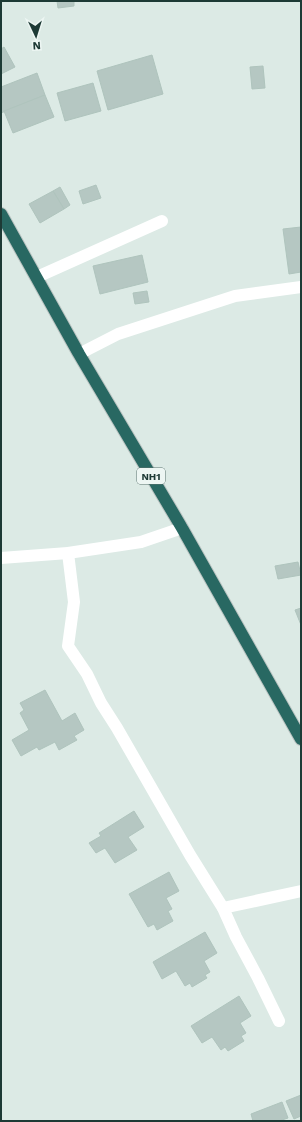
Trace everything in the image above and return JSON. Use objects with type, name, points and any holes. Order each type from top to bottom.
[{"type":"highway","name":"NH1","points":[[1,214],[79,354],[182,528],[301,739]]},
{"type":"street","points":[[37,277],[162,221]]},
{"type":"street","points":[[79,354],[118,334],[235,296],[301,287]]},
{"type":"street","points":[[1,558],[68,553],[141,542],[182,528]]},
{"type":"street","points":[[68,553],[74,602],[68,646],[87,674],[101,703],[190,855],[223,908],[236,937],[279,1021]]},
{"type":"street","points":[[223,908],[301,891]]},
{"type":"building","points":[[57,1],[74,1],[74,6],[58,8]]},
{"type":"building","points":[[4,47],[15,67],[1,74],[1,49]]},
{"type":"building","points":[[152,55],[163,94],[108,110],[97,71]]},
{"type":"building","points":[[263,66],[265,88],[252,89],[250,67]]},
{"type":"building","points":[[37,73],[45,95],[1,113],[1,87]]},
{"type":"building","points":[[93,83],[101,111],[65,121],[57,93]]},
{"type":"building","points":[[45,95],[54,117],[13,133],[4,111]]},
{"type":"building","points":[[96,185],[101,198],[83,204],[79,191]]},
{"type":"building","points":[[60,187],[70,205],[64,209],[53,191]]},
{"type":"building","points":[[53,191],[64,209],[40,223],[29,204]]},
{"type":"building","points":[[301,227],[301,272],[289,274],[283,229]]},
{"type":"building","points":[[142,255],[148,282],[100,294],[93,266]]},
{"type":"building","points":[[147,291],[149,302],[135,304],[133,293]]},
{"type":"building","points":[[298,562],[301,575],[278,579],[275,566]]},
{"type":"building","points":[[301,608],[301,625],[295,610]]},
{"type":"building","points":[[45,690],[62,721],[75,713],[84,730],[74,736],[77,740],[59,750],[55,742],[39,750],[37,747],[21,756],[12,740],[29,730],[20,713],[24,710],[20,703]]},
{"type":"building","points":[[134,811],[144,827],[128,837],[137,850],[115,863],[105,848],[96,853],[89,843],[101,836],[99,833]]},
{"type":"building","points":[[169,872],[179,891],[166,898],[172,909],[168,911],[173,921],[157,930],[154,924],[148,927],[129,894]]},
{"type":"building","points":[[205,932],[217,953],[204,961],[210,972],[205,975],[207,978],[192,987],[190,983],[185,986],[176,971],[162,979],[153,962]]},
{"type":"building","points":[[239,996],[251,1016],[240,1023],[246,1033],[241,1036],[244,1041],[228,1051],[225,1047],[221,1050],[212,1037],[202,1043],[191,1026]]},
{"type":"building","points":[[301,1095],[301,1116],[294,1119],[286,1101]]},
{"type":"building","points":[[282,1102],[288,1118],[279,1121],[253,1121],[251,1114]]}]
